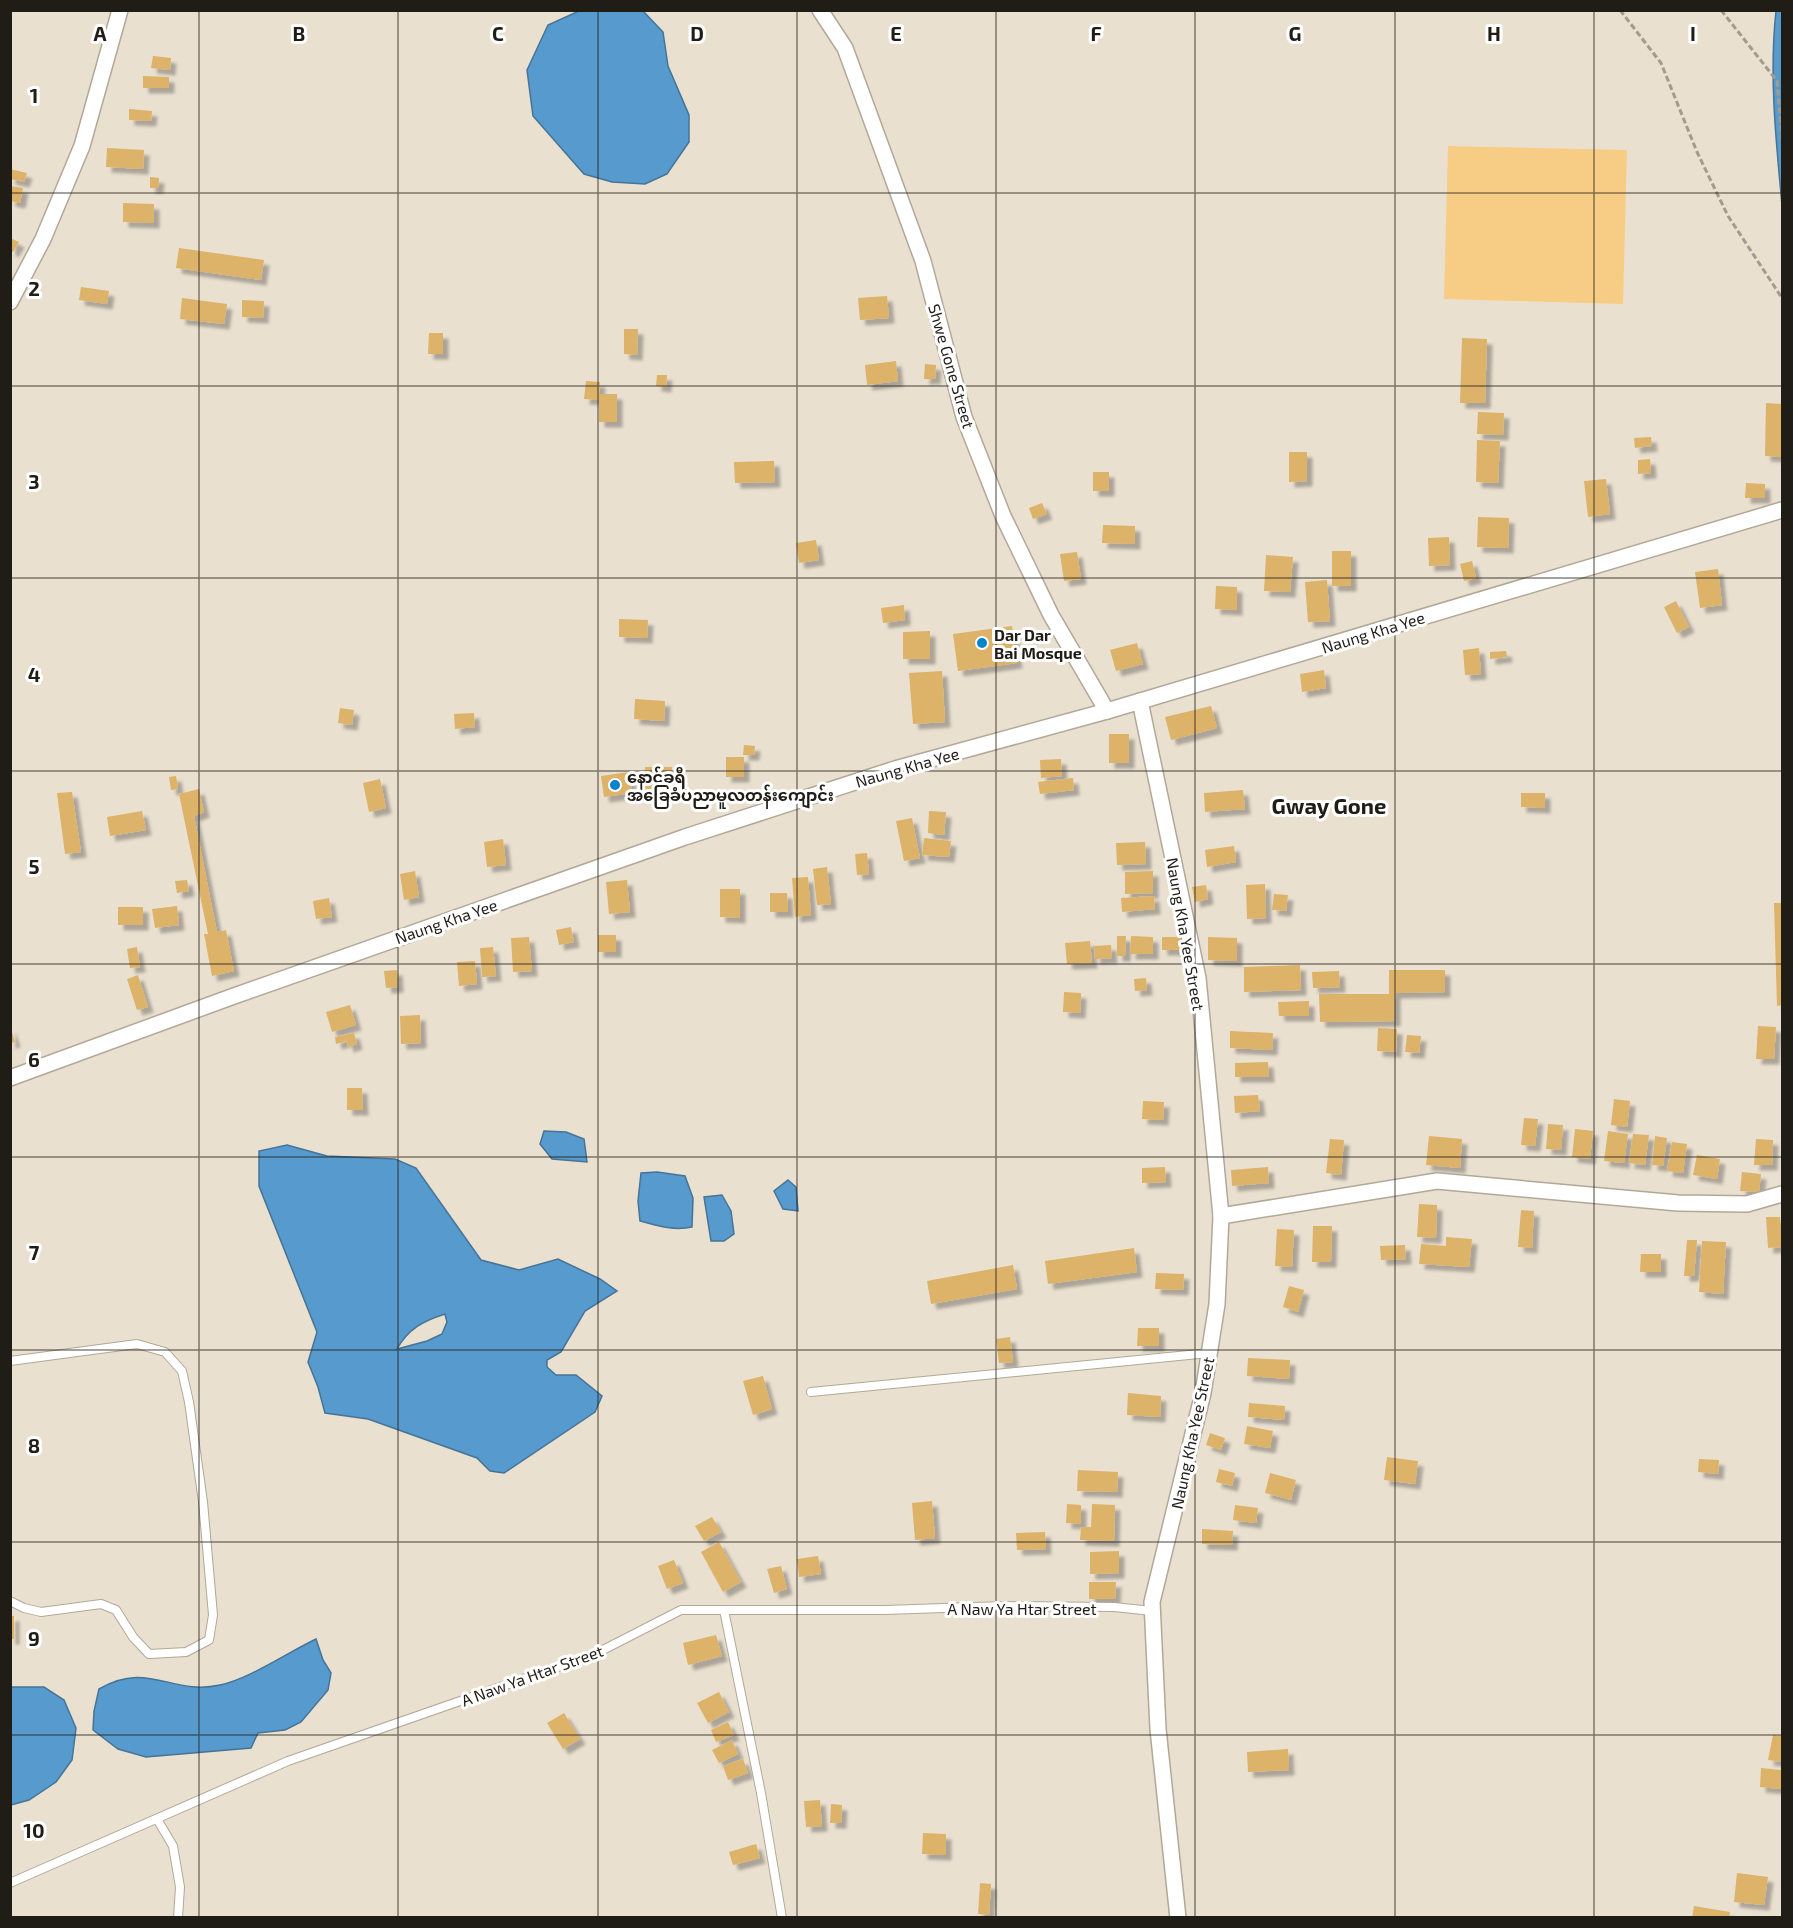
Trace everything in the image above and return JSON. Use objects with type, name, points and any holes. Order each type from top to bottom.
[{"type":"street","points":[[10,302],[43,239],[82,146],[120,10]]},
{"type":"street","name":"Shwe Gone Street","points":[[820,10],[845,48],[919,250],[964,417],[1003,516],[1051,615],[1107,711]]},
{"type":"street","name":"Naung Kha Yee","points":[[10,1078],[234,996],[685,837],[895,769],[1107,711],[1782,510]]},
{"type":"street","name":"Naung Kha Yee Street","points":[[1140,701],[1198,978],[1221,1216],[1217,1304],[1203,1393],[1152,1602],[1158,1730],[1178,1917]]},
{"type":"street","points":[[1221,1216],[1437,1180],[1678,1203],[1747,1204],[1782,1194]]},
{"type":"lane","points":[[10,1361],[137,1344],[165,1352],[182,1371],[189,1402],[203,1502],[213,1615],[209,1640],[186,1652],[149,1654],[133,1637],[116,1610],[101,1604],[41,1612],[24,1608],[10,1601]]},
{"type":"lane","points":[[811,1392],[1209,1353]]},
{"type":"lane","name":"A Naw Ya Htar Street","points":[[10,1883],[288,1761],[594,1654],[681,1610],[885,1610],[1003,1606],[1114,1607],[1152,1611]]},
{"type":"lane","points":[[724,1610],[782,1917]]},
{"type":"lane","points":[[157,1819],[173,1846],[180,1887],[178,1917]]},
{"type":"path","points":[[1620,10],[1661,63],[1697,152],[1728,216],[1782,298]]},
{"type":"path","points":[[1722,10],[1777,81],[1782,139]]},
{"type":"shaded area","points":[[1448,146],[1627,150],[1623,304],[1444,299]]},
{"type":"water","points":[[579,11],[643,11],[663,32],[668,66],[689,115],[689,142],[667,174],[645,184],[612,182],[584,174],[533,116],[527,70],[548,25]]},
{"type":"water","points":[[1776,11],[1782,11],[1782,205],[1773,84]]},
{"type":"water","points":[[544,1131],[566,1132],[584,1139],[587,1162],[552,1159],[540,1144]]},
{"type":"water","points":[[287,1145],[327,1156],[395,1159],[416,1168],[481,1260],[519,1270],[558,1259],[600,1279],[617,1291],[585,1311],[561,1352],[547,1360],[547,1367],[556,1375],[576,1375],[602,1396],[595,1412],[504,1473],[490,1471],[477,1458],[368,1419],[325,1413],[308,1362],[317,1332],[259,1186],[259,1151]],"holes":[[[445,1314],[447,1322],[442,1334],[427,1341],[397,1349],[406,1336],[423,1323]]]},
{"type":"water","points":[[657,1172],[685,1176],[693,1198],[692,1227],[672,1228],[640,1221],[638,1201],[641,1173]]},
{"type":"water","points":[[788,1180],[796,1187],[798,1211],[783,1209],[774,1191]]},
{"type":"water","points":[[722,1195],[731,1211],[734,1234],[724,1241],[711,1241],[704,1197]]},
{"type":"water","points":[[316,1639],[323,1660],[331,1673],[328,1690],[301,1722],[285,1730],[258,1733],[251,1748],[146,1757],[118,1749],[93,1730],[99,1689],[116,1681],[146,1678],[188,1686],[220,1685],[255,1672]]},
{"type":"water","points":[[11,1687],[44,1687],[64,1700],[76,1728],[72,1760],[56,1782],[29,1800],[11,1805]]},
{"type":"building","points":[[153,56],[171,58],[170,70],[151,68]]},
{"type":"building","points":[[143,76],[169,77],[169,88],[143,88]]},
{"type":"building","points":[[129,109],[152,111],[151,121],[129,120]]},
{"type":"building","points":[[107,148],[144,150],[143,169],[106,167]]},
{"type":"building","points":[[10,169],[27,173],[24,182],[10,179]]},
{"type":"building","points":[[150,177],[159,178],[158,188],[150,188]]},
{"type":"building","points":[[10,186],[23,188],[20,203],[10,201]]},
{"type":"building","points":[[123,203],[154,204],[154,223],[123,222]]},
{"type":"building","points":[[10,238],[19,242],[13,252],[10,250]]},
{"type":"building","points":[[179,248],[264,260],[261,280],[176,268]]},
{"type":"building","points":[[81,287],[109,291],[107,304],[79,300]]},
{"type":"building","points":[[887,296],[889,318],[860,320],[858,298]]},
{"type":"building","points":[[182,298],[227,304],[224,324],[180,319]]},
{"type":"building","points":[[242,300],[264,301],[263,318],[242,317]]},
{"type":"building","points":[[624,329],[638,329],[637,355],[624,354]]},
{"type":"building","points":[[429,333],[443,333],[443,354],[428,354]]},
{"type":"building","points":[[1462,338],[1487,339],[1485,403],[1460,403]]},
{"type":"building","points":[[896,361],[898,381],[867,385],[865,365]]},
{"type":"building","points":[[925,364],[936,365],[935,379],[924,379]]},
{"type":"building","points":[[657,375],[667,375],[666,387],[656,386]]},
{"type":"building","points":[[586,381],[600,382],[599,394],[617,394],[617,422],[599,422],[599,400],[584,399]]},
{"type":"building","points":[[1766,403],[1782,404],[1782,457],[1765,456]]},
{"type":"building","points":[[1478,412],[1504,413],[1503,435],[1477,434]]},
{"type":"building","points":[[1651,437],[1652,446],[1635,448],[1634,438]]},
{"type":"building","points":[[1477,440],[1500,441],[1498,483],[1476,482]]},
{"type":"building","points":[[1289,452],[1307,452],[1307,481],[1289,482]]},
{"type":"building","points":[[1650,459],[1651,473],[1638,474],[1638,460]]},
{"type":"building","points":[[774,461],[775,482],[735,483],[734,462]]},
{"type":"building","points":[[1093,472],[1109,472],[1109,491],[1093,491]]},
{"type":"building","points":[[1606,479],[1610,514],[1588,517],[1584,481]]},
{"type":"building","points":[[1746,483],[1765,484],[1765,498],[1745,498]]},
{"type":"building","points":[[1042,503],[1047,514],[1033,519],[1029,508]]},
{"type":"building","points":[[1478,517],[1509,518],[1508,548],[1477,547]]},
{"type":"building","points":[[1103,525],[1135,526],[1135,544],[1102,543]]},
{"type":"building","points":[[1449,537],[1450,565],[1429,566],[1428,538]]},
{"type":"building","points":[[816,540],[819,560],[799,563],[796,543]]},
{"type":"building","points":[[1332,551],[1351,551],[1351,586],[1332,586]]},
{"type":"building","points":[[1077,552],[1081,579],[1064,581],[1060,554]]},
{"type":"building","points":[[1266,555],[1293,557],[1290,592],[1264,591]]},
{"type":"building","points":[[1472,561],[1476,578],[1464,581],[1460,564]]},
{"type":"building","points":[[1718,569],[1722,605],[1700,608],[1695,572]]},
{"type":"building","points":[[1327,580],[1330,621],[1308,622],[1305,582]]},
{"type":"building","points":[[1216,586],[1237,587],[1237,610],[1215,609]]},
{"type":"building","points":[[1676,601],[1689,627],[1677,633],[1664,607]]},
{"type":"building","points":[[904,605],[905,620],[883,623],[881,608]]},
{"type":"building","points":[[619,619],[648,620],[647,638],[619,637]]},
{"type":"building","points":[[1012,626],[1017,663],[958,671],[953,634]]},
{"type":"building","points":[[930,631],[930,659],[903,659],[903,632]]},
{"type":"building","points":[[1137,643],[1143,664],[1116,671],[1110,650]]},
{"type":"building","points":[[1479,648],[1481,674],[1465,675],[1463,650]]},
{"type":"building","points":[[1506,651],[1507,657],[1490,659],[1490,652]]},
{"type":"building","points":[[1324,670],[1326,688],[1302,692],[1300,674]]},
{"type":"building","points":[[942,671],[945,722],[913,724],[909,673]]},
{"type":"building","points":[[635,699],[665,701],[664,721],[634,719]]},
{"type":"building","points":[[1211,706],[1217,728],[1171,740],[1165,717]]},
{"type":"building","points":[[340,708],[354,710],[352,725],[338,723]]},
{"type":"building","points":[[474,713],[475,727],[455,729],[454,714]]},
{"type":"building","points":[[1109,734],[1129,734],[1129,763],[1109,763]]},
{"type":"building","points":[[744,745],[755,746],[754,755],[743,755]]},
{"type":"building","points":[[726,757],[744,757],[744,777],[726,777]]},
{"type":"building","points":[[1061,759],[1062,776],[1041,778],[1040,760]]},
{"type":"building","points":[[645,767],[672,767],[671,791],[644,791]]},
{"type":"building","points":[[629,772],[632,793],[604,797],[601,776]]},
{"type":"building","points":[[176,776],[178,789],[171,790],[169,777]]},
{"type":"building","points":[[1073,778],[1074,790],[1040,794],[1038,782]]},
{"type":"building","points":[[380,779],[386,808],[369,812],[363,783]]},
{"type":"building","points":[[199,789],[204,812],[194,816],[217,932],[226,930],[234,971],[212,976],[204,934],[208,934],[179,794]]},
{"type":"building","points":[[1243,790],[1245,809],[1205,812],[1204,793]]},
{"type":"building","points":[[72,792],[81,852],[65,854],[57,793]]},
{"type":"building","points":[[1521,793],[1545,793],[1545,808],[1521,807]]},
{"type":"building","points":[[142,811],[146,830],[110,836],[107,817]]},
{"type":"building","points":[[929,811],[946,812],[944,835],[928,833]]},
{"type":"building","points":[[912,818],[920,858],[904,861],[896,821]]},
{"type":"building","points":[[924,838],[951,841],[949,857],[922,855]]},
{"type":"building","points":[[503,839],[506,865],[487,867],[484,842]]},
{"type":"building","points":[[1145,842],[1146,864],[1117,865],[1116,843]]},
{"type":"building","points":[[1234,846],[1236,862],[1207,867],[1205,850]]},
{"type":"building","points":[[867,853],[869,874],[857,875],[855,854]]},
{"type":"building","points":[[827,867],[831,904],[817,905],[813,869]]},
{"type":"building","points":[[415,871],[419,897],[404,900],[400,874]]},
{"type":"building","points":[[1153,871],[1153,893],[1125,894],[1125,872]]},
{"type":"building","points":[[808,877],[811,915],[795,917],[792,878]]},
{"type":"building","points":[[187,880],[189,891],[177,893],[175,881]]},
{"type":"building","points":[[627,880],[630,912],[609,914],[606,882]]},
{"type":"building","points":[[1265,884],[1266,918],[1247,919],[1246,885]]},
{"type":"building","points":[[1206,885],[1208,899],[1195,902],[1192,887]]},
{"type":"building","points":[[720,889],[740,889],[740,918],[720,917]]},
{"type":"building","points":[[770,893],[787,893],[788,912],[770,912]]},
{"type":"building","points":[[1274,894],[1288,895],[1286,911],[1272,910]]},
{"type":"building","points":[[1154,896],[1155,909],[1122,912],[1121,898]]},
{"type":"building","points":[[329,898],[332,917],[316,919],[313,901]]},
{"type":"building","points":[[1774,903],[1782,903],[1782,1005],[1777,1006]]},
{"type":"building","points":[[177,906],[179,925],[155,928],[152,909]]},
{"type":"building","points":[[118,907],[143,907],[143,925],[118,925]]},
{"type":"building","points":[[571,927],[574,942],[559,945],[556,930]]},
{"type":"building","points":[[598,935],[616,935],[616,952],[598,952]]},
{"type":"building","points":[[1117,936],[1126,936],[1125,956],[1117,956]]},
{"type":"building","points":[[1131,936],[1153,937],[1153,954],[1130,954]]},
{"type":"building","points":[[529,937],[532,971],[513,972],[511,938]]},
{"type":"building","points":[[1162,937],[1181,937],[1180,950],[1162,950]]},
{"type":"building","points":[[1208,937],[1237,938],[1237,961],[1208,960]]},
{"type":"building","points":[[1090,941],[1092,963],[1067,964],[1065,943]]},
{"type":"building","points":[[1111,945],[1112,958],[1095,959],[1094,946]]},
{"type":"building","points":[[137,947],[140,967],[130,968],[127,949]]},
{"type":"building","points":[[493,947],[496,976],[482,977],[480,948]]},
{"type":"building","points":[[475,961],[477,984],[459,986],[457,962]]},
{"type":"building","points":[[1300,965],[1301,990],[1244,992],[1244,967]]},
{"type":"building","points":[[397,970],[398,987],[386,988],[384,971]]},
{"type":"building","points":[[1389,970],[1445,970],[1445,992],[1395,993],[1395,1021],[1320,1022],[1319,994],[1389,994]]},
{"type":"building","points":[[1339,971],[1340,987],[1313,988],[1312,972]]},
{"type":"building","points":[[138,975],[148,1007],[137,1010],[127,979]]},
{"type":"building","points":[[1146,978],[1147,990],[1135,991],[1134,979]]},
{"type":"building","points":[[1064,992],[1081,993],[1080,1013],[1063,1012]]},
{"type":"building","points":[[1309,1001],[1309,1016],[1279,1016],[1278,1002]]},
{"type":"building","points":[[350,1005],[356,1025],[332,1032],[326,1012]]},
{"type":"building","points":[[420,1015],[421,1043],[401,1044],[400,1016]]},
{"type":"building","points":[[10,1026],[15,1042],[10,1043]]},
{"type":"building","points":[[1758,1026],[1776,1027],[1774,1059],[1756,1059]]},
{"type":"building","points":[[1378,1028],[1397,1029],[1396,1052],[1377,1051]]},
{"type":"building","points":[[1230,1031],[1273,1033],[1272,1050],[1230,1048]]},
{"type":"building","points":[[354,1033],[357,1044],[348,1047],[347,1041],[336,1044],[335,1037]]},
{"type":"building","points":[[1407,1035],[1421,1036],[1419,1053],[1405,1052]]},
{"type":"building","points":[[1268,1062],[1269,1077],[1235,1077],[1235,1063]]},
{"type":"building","points":[[347,1088],[362,1088],[363,1110],[347,1110]]},
{"type":"building","points":[[1258,1095],[1260,1111],[1235,1113],[1234,1096]]},
{"type":"building","points":[[1614,1099],[1630,1101],[1627,1127],[1611,1125]]},
{"type":"building","points":[[1143,1101],[1164,1102],[1163,1120],[1142,1119]]},
{"type":"building","points":[[1524,1118],[1538,1119],[1535,1146],[1521,1145]]},
{"type":"building","points":[[1548,1124],[1563,1125],[1561,1150],[1546,1149]]},
{"type":"building","points":[[1575,1129],[1593,1131],[1590,1159],[1572,1157]]},
{"type":"building","points":[[1608,1131],[1628,1134],[1624,1163],[1604,1161]]},
{"type":"building","points":[[1633,1134],[1649,1135],[1645,1165],[1629,1163]]},
{"type":"building","points":[[1429,1136],[1462,1139],[1460,1168],[1426,1165]]},
{"type":"building","points":[[1655,1136],[1667,1138],[1663,1166],[1652,1165]]},
{"type":"building","points":[[1330,1139],[1344,1140],[1341,1175],[1326,1173]]},
{"type":"building","points":[[1756,1139],[1773,1140],[1772,1165],[1754,1165]]},
{"type":"building","points":[[1672,1142],[1687,1144],[1683,1173],[1667,1171]]},
{"type":"building","points":[[1697,1155],[1720,1159],[1717,1179],[1693,1175]]},
{"type":"building","points":[[1165,1167],[1166,1182],[1142,1183],[1142,1168]]},
{"type":"building","points":[[1268,1167],[1269,1183],[1232,1186],[1231,1170]]},
{"type":"building","points":[[1742,1172],[1761,1174],[1759,1192],[1740,1191]]},
{"type":"building","points":[[1419,1204],[1437,1205],[1436,1238],[1417,1237]]},
{"type":"building","points":[[1521,1210],[1534,1211],[1532,1248],[1518,1247]]},
{"type":"building","points":[[1766,1217],[1780,1217],[1782,1247],[1768,1248]]},
{"type":"building","points":[[1313,1226],[1332,1226],[1331,1262],[1312,1262]]},
{"type":"building","points":[[1277,1229],[1294,1230],[1292,1267],[1275,1266]]},
{"type":"building","points":[[1446,1237],[1472,1239],[1469,1267],[1419,1264],[1421,1244],[1446,1246]]},
{"type":"building","points":[[1687,1240],[1697,1240],[1694,1276],[1684,1276]]},
{"type":"building","points":[[1702,1241],[1726,1242],[1723,1294],[1699,1292]]},
{"type":"building","points":[[1405,1245],[1406,1259],[1381,1260],[1380,1246]]},
{"type":"building","points":[[1134,1248],[1137,1272],[1048,1284],[1045,1261]]},
{"type":"building","points":[[1641,1254],[1661,1254],[1661,1272],[1640,1272]]},
{"type":"building","points":[[1013,1265],[1017,1289],[931,1304],[927,1281]]},
{"type":"building","points":[[1156,1273],[1184,1274],[1183,1290],[1155,1289]]},
{"type":"building","points":[[1289,1286],[1304,1290],[1298,1312],[1283,1307]]},
{"type":"building","points":[[1138,1328],[1159,1328],[1159,1346],[1137,1346]]},
{"type":"building","points":[[1010,1337],[1013,1362],[999,1363],[996,1339]]},
{"type":"building","points":[[1248,1358],[1290,1360],[1289,1379],[1247,1376]]},
{"type":"building","points":[[763,1376],[772,1409],[753,1415],[743,1381]]},
{"type":"building","points":[[1128,1393],[1161,1396],[1160,1417],[1127,1415]]},
{"type":"building","points":[[1249,1403],[1285,1406],[1284,1420],[1248,1417]]},
{"type":"building","points":[[1247,1426],[1273,1431],[1270,1448],[1244,1444]]},
{"type":"building","points":[[1210,1433],[1225,1438],[1221,1450],[1206,1445]]},
{"type":"building","points":[[1387,1457],[1418,1461],[1415,1484],[1384,1480]]},
{"type":"building","points":[[1699,1459],[1719,1460],[1718,1474],[1698,1472]]},
{"type":"building","points":[[1219,1469],[1235,1473],[1232,1486],[1216,1482]]},
{"type":"building","points":[[1078,1470],[1118,1472],[1117,1492],[1077,1491]]},
{"type":"building","points":[[1270,1473],[1296,1480],[1291,1500],[1265,1493]]},
{"type":"building","points":[[932,1501],[935,1538],[915,1540],[912,1503]]},
{"type":"building","points":[[1067,1504],[1081,1505],[1081,1524],[1066,1523]]},
{"type":"building","points":[[1092,1504],[1115,1505],[1114,1541],[1080,1540],[1081,1527],[1091,1527]]},
{"type":"building","points":[[1235,1505],[1258,1508],[1256,1523],[1233,1520]]},
{"type":"building","points":[[712,1517],[721,1532],[704,1541],[695,1526]]},
{"type":"building","points":[[1202,1529],[1233,1531],[1232,1545],[1202,1544]]},
{"type":"building","points":[[1045,1532],[1046,1549],[1017,1550],[1016,1533]]},
{"type":"building","points":[[719,1542],[741,1582],[723,1592],[701,1552]]},
{"type":"building","points":[[1119,1551],[1119,1573],[1090,1574],[1090,1552]]},
{"type":"building","points":[[818,1556],[821,1574],[799,1577],[797,1559]]},
{"type":"building","points":[[674,1560],[683,1583],[667,1589],[658,1566]]},
{"type":"building","points":[[781,1566],[787,1589],[774,1593],[767,1569]]},
{"type":"building","points":[[1089,1582],[1116,1582],[1115,1599],[1089,1599]]},
{"type":"building","points":[[10,1616],[14,1616],[14,1639],[10,1639]]},
{"type":"building","points":[[716,1635],[722,1656],[688,1665],[683,1643]]},
{"type":"building","points":[[719,1692],[729,1712],[708,1723],[697,1703]]},
{"type":"building","points":[[564,1713],[580,1739],[563,1749],[547,1723]]},
{"type":"building","points":[[728,1722],[734,1735],[716,1742],[711,1730]]},
{"type":"building","points":[[1773,1735],[1782,1736],[1782,1762],[1768,1760]]},
{"type":"building","points":[[732,1740],[738,1754],[719,1763],[712,1750]]},
{"type":"building","points":[[1288,1749],[1289,1770],[1248,1772],[1247,1752]]},
{"type":"building","points":[[743,1759],[748,1773],[728,1780],[723,1766]]},
{"type":"building","points":[[1761,1768],[1782,1770],[1782,1789],[1760,1787]]},
{"type":"building","points":[[820,1800],[822,1826],[806,1827],[804,1801]]},
{"type":"building","points":[[831,1804],[842,1805],[841,1823],[830,1823]]},
{"type":"building","points":[[923,1833],[946,1834],[946,1855],[922,1854]]},
{"type":"building","points":[[756,1844],[760,1858],[733,1865],[729,1852]]},
{"type":"building","points":[[1737,1873],[1768,1877],[1764,1905],[1734,1902]]},
{"type":"building","points":[[980,1883],[991,1884],[989,1915],[978,1914]]},
{"type":"building","points":[[1694,1906],[1730,1912],[1729,1918],[1692,1918]]},
{"type":"place","name":"Dar Dar Bai Mosque","points":[[982,643]]},
{"type":"place","name":"နောင်ခရီ အခြေခံပညာမူလတန်းကျောင်း","points":[[615,785]]},
{"type":"district","name":"Gway Gone","points":[[1329,805]]}]
